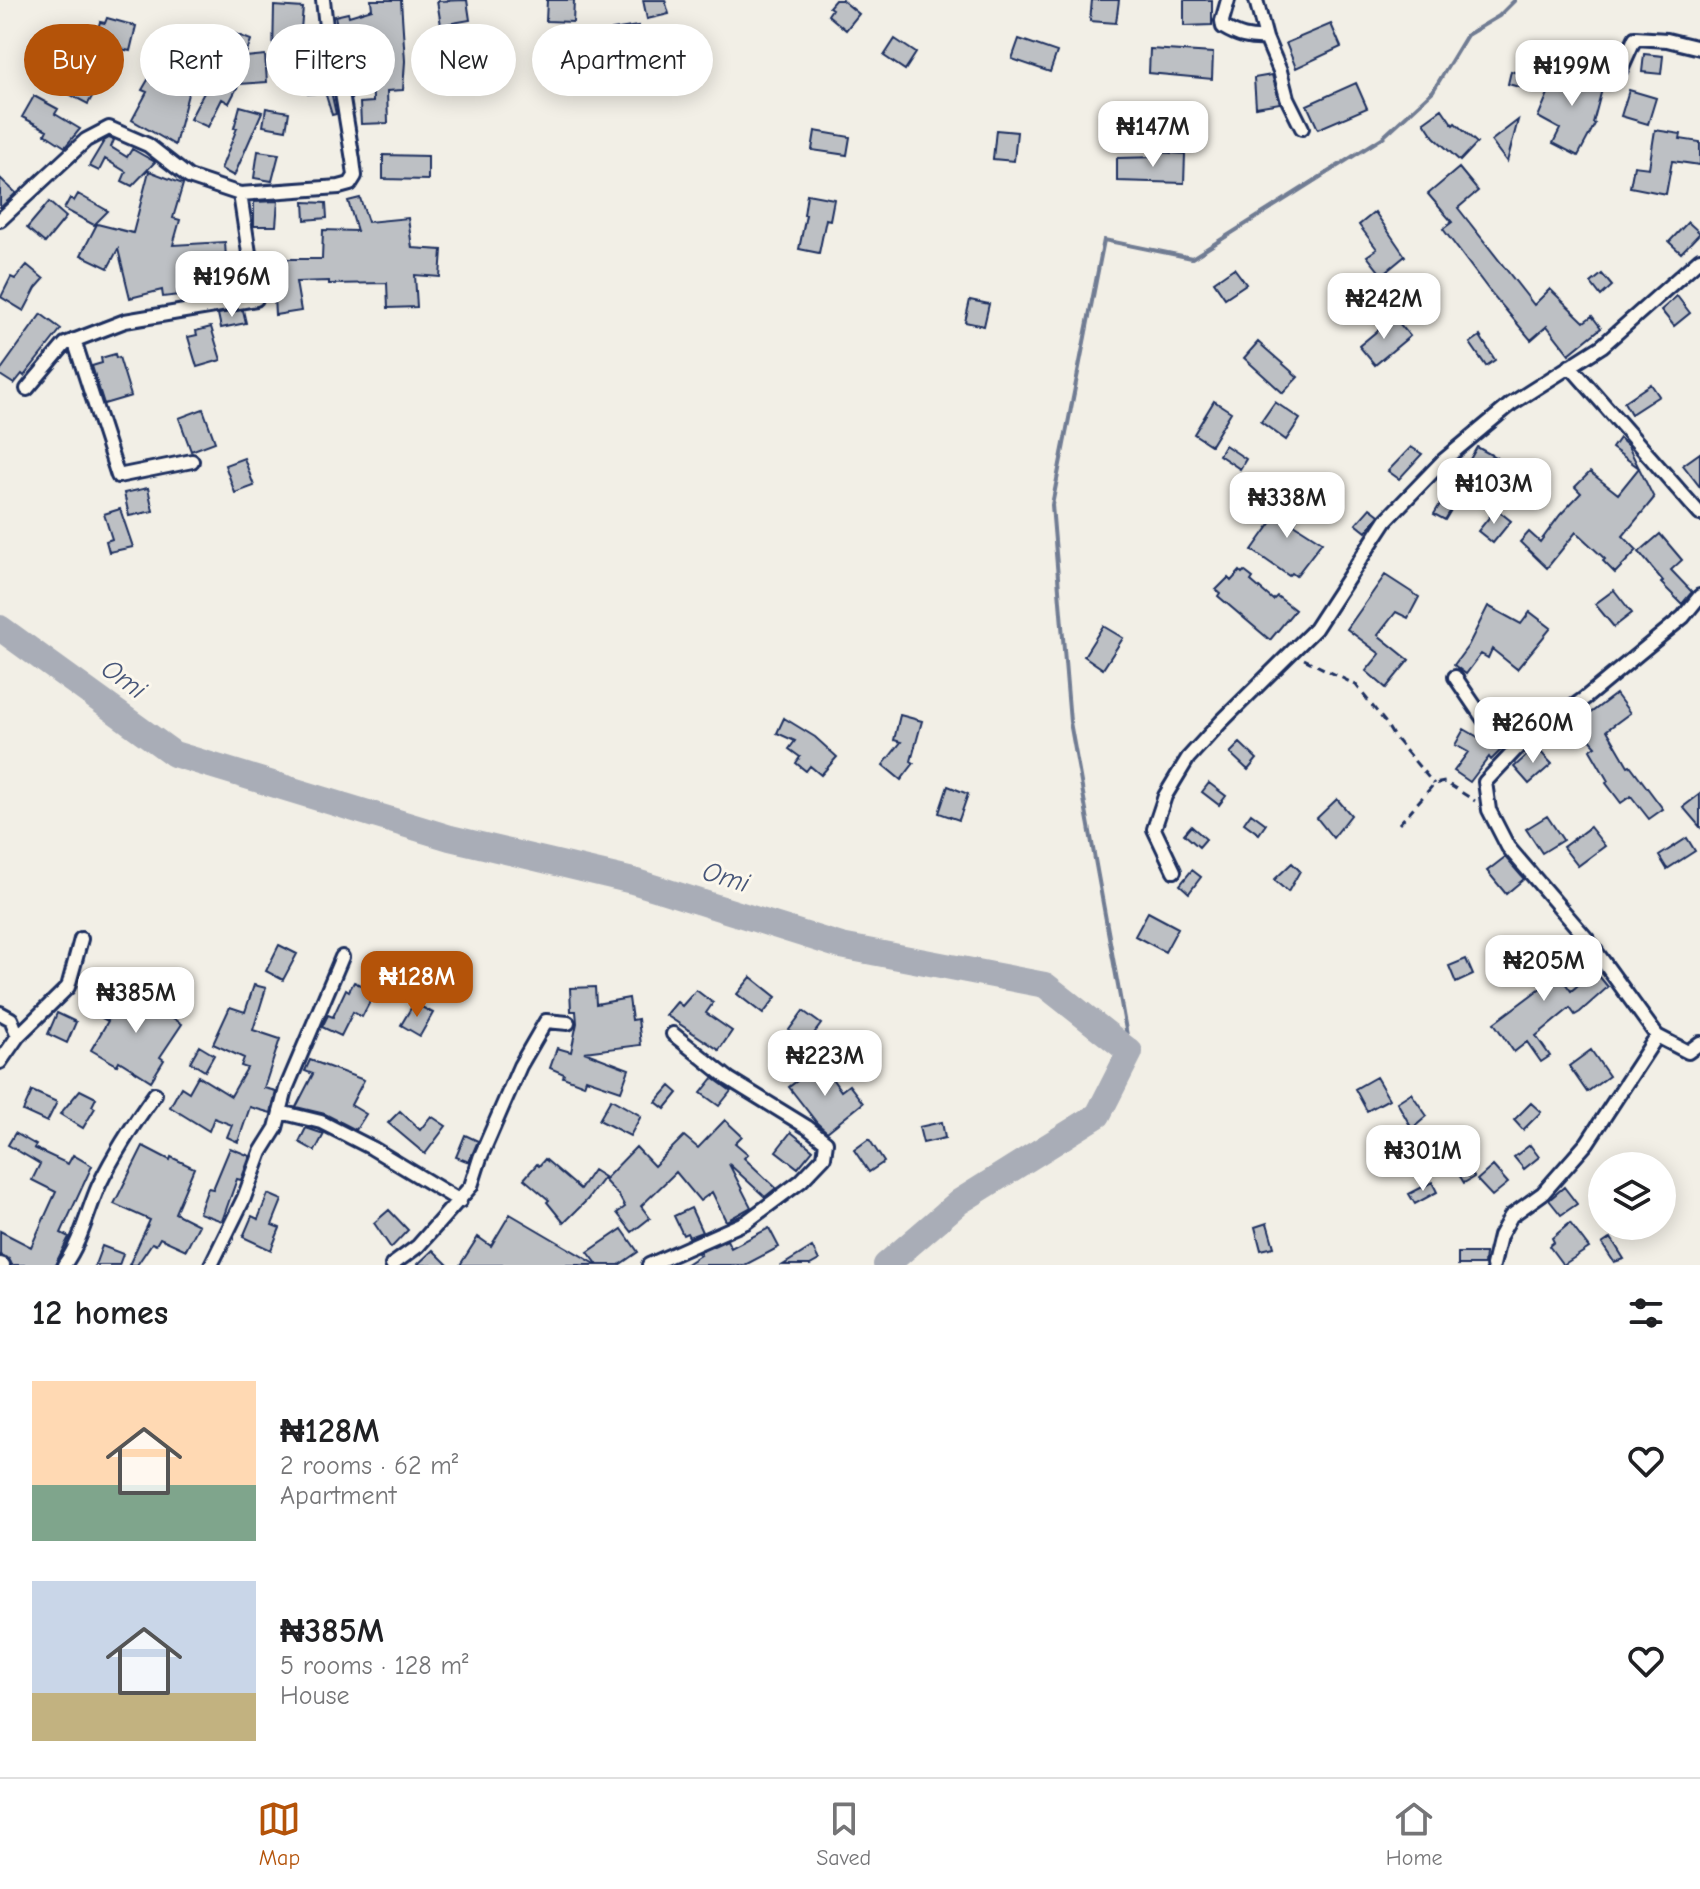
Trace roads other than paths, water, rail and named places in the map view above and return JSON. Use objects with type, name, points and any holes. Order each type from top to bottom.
[{"type":"street","points":[[0,220],[86,140],[109,128],[148,145],[189,177],[240,194],[350,184],[355,176],[341,87],[328,44],[323,0]]},
{"type":"street","points":[[1228,0],[1223,27],[1235,35],[1250,39],[1266,38]]},
{"type":"street","points":[[1256,0],[1287,98],[1302,128]]},
{"type":"street","points":[[1620,71],[1635,38],[1667,40],[1700,48]]},
{"type":"street","points":[[27,389],[65,344],[74,340],[125,321],[256,299],[240,194]]},
{"type":"street","points":[[1174,871],[1154,829],[1165,796],[1188,758],[1315,629],[1386,520],[1444,460],[1511,404],[1602,346],[1700,259]]},
{"type":"street","points":[[74,340],[118,476],[192,461]]},
{"type":"street","points":[[1570,366],[1700,514]]},
{"type":"street","points":[[1700,596],[1683,617],[1585,698],[1520,745],[1485,782],[1489,810],[1508,847],[1587,939],[1657,1036],[1688,1052],[1700,1043]]},
{"type":"street","points":[[1455,677],[1491,730],[1520,745]]},
{"type":"street","points":[[0,1062],[18,1036],[68,987],[81,939]]},
{"type":"street","points":[[211,1265],[244,1198],[261,1152],[276,1128],[286,1089],[307,1033],[342,957]]},
{"type":"street","points":[[0,1013],[11,1019],[18,1036]]},
{"type":"street","points":[[392,1265],[418,1246],[471,1186],[520,1066],[546,1021],[568,1023]]},
{"type":"street","points":[[649,1265],[746,1222],[801,1181],[824,1157],[826,1142],[729,1079],[673,1034]]},
{"type":"street","points":[[1493,1265],[1500,1236],[1511,1216],[1543,1193],[1587,1143],[1657,1036]]},
{"type":"street","points":[[64,1265],[84,1230],[98,1188],[126,1133],[155,1094]]},
{"type":"street","points":[[280,1112],[321,1122],[372,1148],[460,1201]]},
{"type":"waterway","points":[[1130,1052],[1070,722],[1052,505],[1104,240],[1192,258],[1382,138],[1433,91],[1467,35],[1499,16],[1515,0]]},
{"type":"waterway","name":"Omi","points":[[0,628],[174,754],[450,838],[633,881],[841,946],[1045,985],[1130,1052],[1098,1115],[959,1202],[886,1265]]}]
